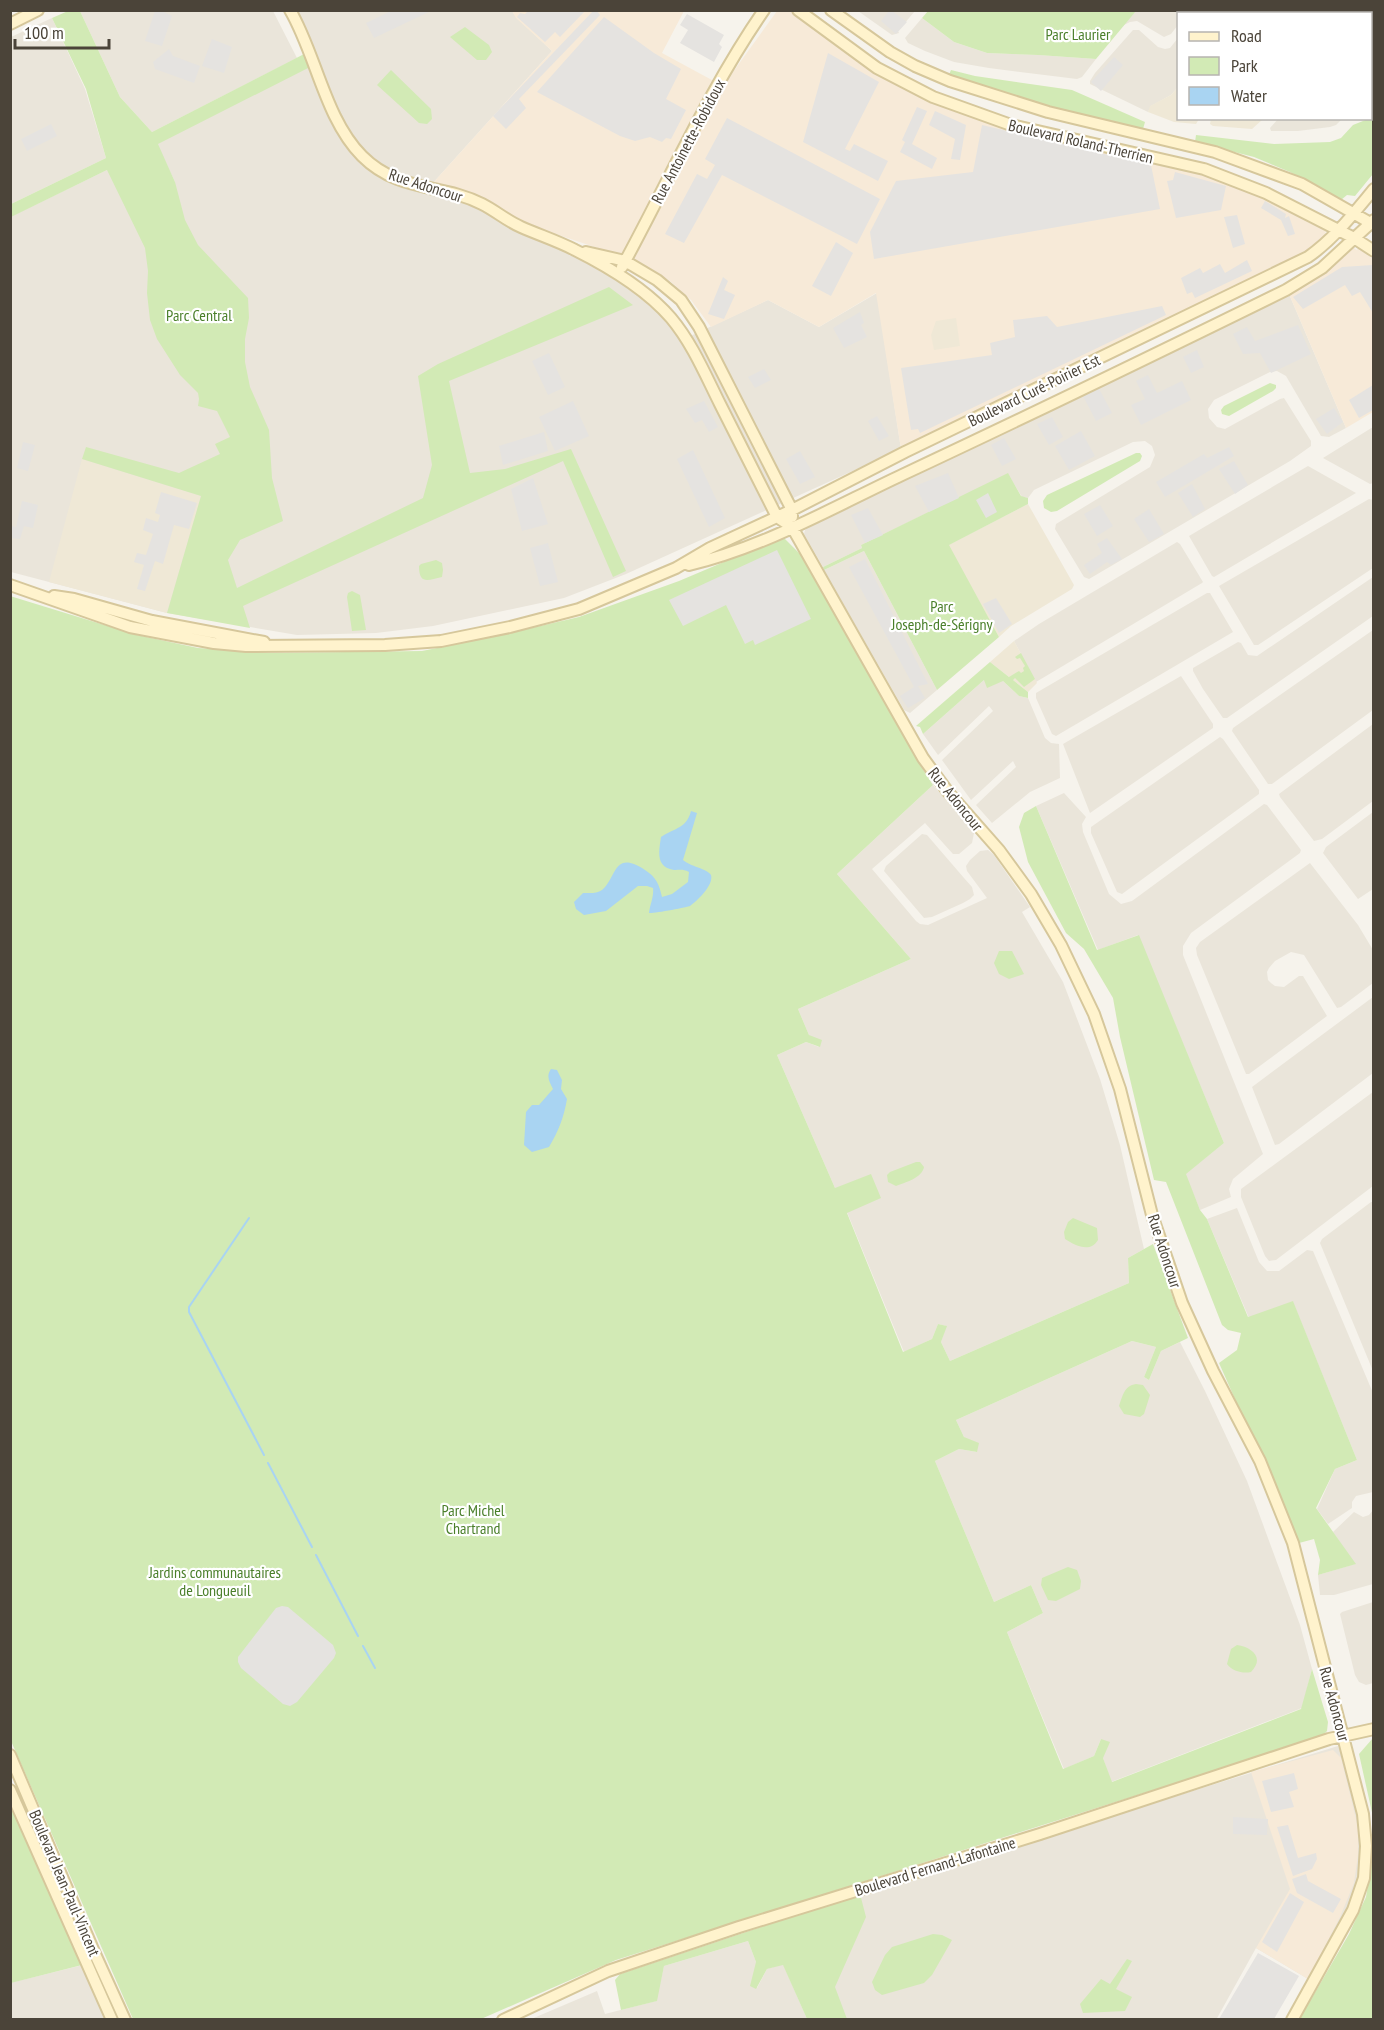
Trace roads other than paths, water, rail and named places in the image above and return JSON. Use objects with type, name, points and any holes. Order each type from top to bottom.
[{"type":"street","points":[[10,24],[38,10]]},
{"type":"street","name":"Rue Adoncour","points":[[290,10],[330,106],[349,139],[373,166],[402,181],[481,203],[520,227],[574,249],[618,274],[670,316],[690,343],[777,517],[792,527],[923,758],[948,792],[999,850],[1055,932],[1085,993],[1102,1035],[1120,1089],[1152,1215],[1178,1292],[1213,1371],[1260,1461],[1291,1536],[1363,1815],[1366,1846],[1364,1878],[1353,1910],[1292,2019]]},
{"type":"street","name":"Rue Antoinette-Robidoux","points":[[618,274],[708,101],[764,10]]},
{"type":"street","name":"Boulevard Roland-Therrien","points":[[798,10],[878,68],[933,97],[1011,125],[1204,169],[1266,193],[1354,238],[1374,252]]},
{"type":"street","name":"Boulevard Roland-Therrien","points":[[831,10],[890,52],[950,81],[1048,112],[1215,152],[1302,184],[1372,222]]},
{"type":"street","name":"Boulevard Curé-Poirier Est","points":[[10,585],[75,609],[214,643],[246,646],[385,645],[453,638],[510,627],[579,609],[676,568],[710,548],[792,510],[905,452],[1308,257],[1320,249],[1374,189]]},
{"type":"street","name":"Boulevard Curé-Poirier Est","points":[[676,568],[729,555],[792,527],[1286,290],[1322,268],[1372,222]]},
{"type":"street","name":"Rue Adoncour","points":[[574,249],[626,261],[657,280],[681,300],[699,327],[792,510],[792,527]]},
{"type":"street","name":"Boulevard Fernand-Lafontaine","points":[[502,2019],[608,1971],[739,1927],[1130,1806],[1329,1739],[1374,1729]]},
{"type":"street","name":"Boulevard Jean-Paul-Vincent","points":[[10,1755],[117,2016]]},
{"type":"street","name":"Boulevard Jean-Paul-Vincent","points":[[10,1790],[117,2016]]},
{"type":"water","points":[[691,811],[697,813],[683,860],[711,875],[710,883],[693,904],[683,908],[649,913],[653,888],[638,886],[606,911],[584,915],[576,909],[574,902],[583,893],[595,893],[602,890],[621,864],[635,864],[652,875],[662,897],[672,894],[688,882],[689,872],[664,866],[659,853],[661,837],[680,827]]},
{"type":"water","points":[[551,1069],[557,1070],[562,1080],[561,1089],[567,1099],[566,1106],[549,1147],[532,1152],[524,1145],[526,1112],[532,1105],[539,1105],[553,1089],[548,1076]]},
{"type":"waterway","points":[[249,1218],[189,1307],[189,1312],[264,1455]]},
{"type":"waterway","points":[[268,1463],[312,1547]]},
{"type":"waterway","points":[[316,1555],[358,1636]]},
{"type":"waterway","points":[[363,1646],[375,1668]]},
{"type":"park label","name":"Parc Laurier","points":[[1078,34]]},
{"type":"park label","name":"Parc Central","points":[[199,315]]},
{"type":"park label","name":"Parc Joseph-de-Sérigny","points":[[942,615]]},
{"type":"park label","name":"Parc Michel Chartrand","points":[[473,1519]]},
{"type":"park label","name":"Jardins communautaires de Longueuil","points":[[215,1581]]}]
